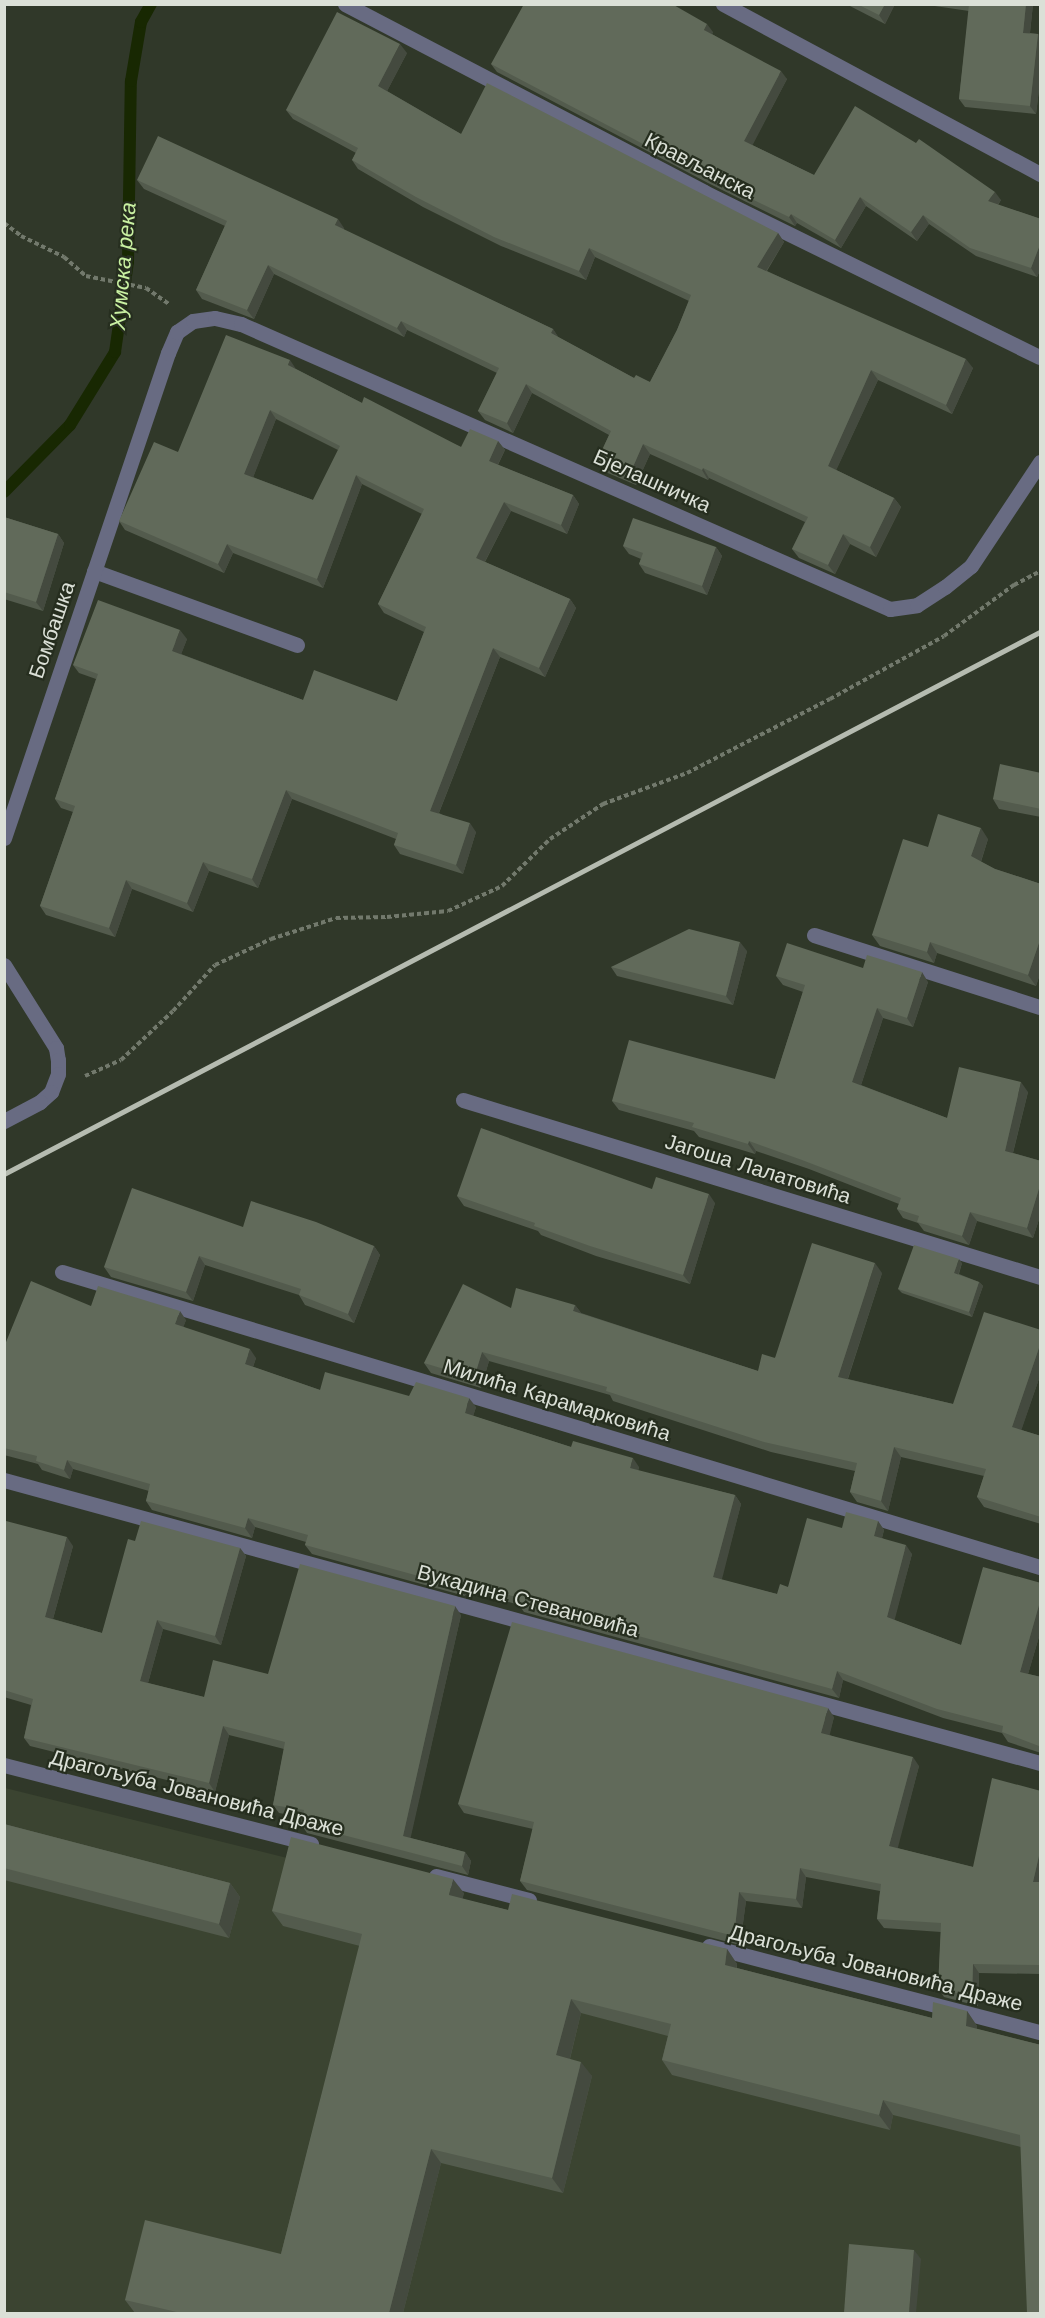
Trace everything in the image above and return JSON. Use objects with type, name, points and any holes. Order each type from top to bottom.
[{"type":"street","name":"Крављанска","points":[[345,4],[704,192],[1041,357]]},
{"type":"street","points":[[723,4],[1041,174]]},
{"type":"street","name":"Бјелашничка","points":[[94,571],[177,332],[193,321],[215,318],[241,324],[890,609],[916,605],[945,587],[971,566],[1041,462]]},
{"type":"street","name":"Бомбашка","points":[[4,838],[94,571],[297,645]]},
{"type":"street","points":[[814,935],[1041,1007]]},
{"type":"street","points":[[4,965],[56,1048],[58,1074],[51,1092],[40,1102],[4,1121]]},
{"type":"street","name":"Јагоша Лалатовића","points":[[464,1100],[1041,1277]]},
{"type":"street","name":"Милића Карамарковића","points":[[62,1272],[1041,1567]]},
{"type":"street","name":"Вукадина Стевановића","points":[[4,1480],[1041,1763]]},
{"type":"street","name":"Драгољуба Јовановића Драже","points":[[4,1765],[327,1848]]},
{"type":"street","points":[[419,1872],[546,1904]]},
{"type":"street","name":"Драгољуба Јовановића Драже","points":[[695,1943],[1041,2032]]},
{"type":"path","points":[[4,223],[21,236],[64,257],[86,276],[100,281],[146,288]]},
{"type":"path","points":[[51,1092],[121,1060],[173,1011],[215,965],[271,939],[336,918],[448,911],[502,886],[550,839],[603,804],[687,773],[830,699],[944,636],[1014,585],[1041,571]]},
{"type":"shaded area","points":[[5,1788],[1040,2045],[1040,2313],[5,2314]]},
{"type":"building","points":[[524,4],[672,4],[707,24],[704,30],[781,71],[744,141],[814,175],[855,106],[916,143],[919,139],[995,192],[988,201],[1041,219],[1041,242],[1031,268],[970,248],[923,215],[911,232],[860,197],[835,240],[791,214],[789,217],[702,175],[491,64]]},
{"type":"building","points":[[857,4],[885,4],[879,15]]},
{"type":"building","points":[[969,4],[1026,4],[1023,33],[1038,34],[1030,106],[959,99]]},
{"type":"building","points":[[337,12],[400,44],[378,86],[461,134],[487,83],[778,233],[757,267],[966,359],[946,405],[871,370],[828,466],[894,498],[870,547],[843,534],[828,565],[792,549],[808,517],[703,468],[702,470],[643,444],[629,476],[597,461],[611,431],[526,384],[507,423],[478,411],[499,368],[401,321],[397,328],[268,265],[247,310],[196,290],[227,221],[137,180],[158,136],[338,219],[335,225],[553,329],[551,333],[634,378],[636,375],[650,382],[677,330],[691,295],[589,248],[579,271],[494,237],[416,197],[352,160],[358,148],[286,110]]},
{"type":"building","points":[[226,335],[290,360],[288,365],[362,403],[364,397],[461,447],[470,429],[498,441],[489,461],[573,495],[561,525],[504,502],[476,558],[570,599],[539,668],[493,648],[430,811],[470,823],[456,865],[394,845],[398,833],[286,790],[252,879],[203,862],[187,903],[126,880],[109,928],[40,906],[75,806],[55,799],[98,674],[73,665],[98,600],[180,630],[172,651],[303,700],[314,670],[397,701],[426,627],[378,604],[424,509],[356,475],[317,579],[227,544],[218,564],[119,521],[154,442],[178,452]],"holes":[[[270,410],[340,446],[313,500],[244,474]]]},
{"type":"building","points":[[4,517],[58,534],[36,602],[4,592]]},
{"type":"building","points":[[633,518],[716,547],[702,586],[639,564],[643,553],[623,546]]},
{"type":"building","points":[[1000,764],[1041,773],[1041,809],[993,799]]},
{"type":"building","points":[[938,814],[981,828],[971,856],[995,869],[1041,884],[1041,937],[1028,975],[930,942],[927,952],[872,935],[903,839],[928,847]]},
{"type":"building","points":[[689,929],[740,942],[726,996],[611,967]]},
{"type":"building","points":[[787,943],[863,968],[867,955],[922,972],[907,1018],[877,1008],[852,1082],[947,1118],[959,1067],[1021,1082],[1005,1151],[1041,1161],[1041,1182],[1027,1228],[970,1212],[962,1236],[917,1222],[919,1216],[897,1209],[901,1198],[749,1141],[748,1144],[692,1127],[694,1123],[612,1101],[629,1040],[775,1079],[805,985],[776,976]]},
{"type":"building","points":[[481,1128],[652,1189],[656,1177],[709,1194],[683,1275],[590,1246],[534,1226],[535,1223],[457,1196]]},
{"type":"building","points":[[132,1188],[243,1227],[251,1201],[316,1222],[374,1246],[348,1314],[299,1295],[301,1289],[199,1256],[186,1292],[104,1267]]},
{"type":"building","points":[[812,1243],[875,1263],[838,1377],[953,1404],[984,1312],[1041,1330],[1041,1342],[1012,1427],[1041,1436],[1041,1517],[977,1497],[986,1469],[894,1447],[881,1501],[850,1492],[857,1463],[764,1442],[606,1391],[607,1387],[482,1352],[474,1378],[424,1363],[463,1284],[511,1308],[516,1288],[575,1305],[573,1311],[758,1371],[762,1354],[775,1358]]},
{"type":"building","points":[[914,1245],[959,1259],[954,1273],[979,1282],[969,1312],[898,1289]]},
{"type":"building","points":[[31,1281],[91,1306],[98,1286],[180,1311],[175,1324],[250,1349],[245,1364],[320,1390],[325,1372],[409,1396],[416,1382],[469,1398],[465,1413],[571,1447],[573,1441],[633,1458],[630,1468],[735,1495],[713,1577],[777,1594],[780,1584],[788,1587],[807,1518],[842,1528],[846,1512],[878,1521],[874,1536],[906,1545],[887,1617],[961,1645],[983,1567],[1041,1583],[1041,1598],[1020,1672],[1041,1677],[1041,1740],[1039,1746],[1002,1732],[1003,1726],[937,1709],[837,1671],[832,1689],[518,1603],[519,1598],[460,1581],[459,1587],[305,1545],[308,1535],[248,1518],[245,1528],[146,1501],[150,1484],[67,1460],[64,1470],[36,1461],[37,1456],[4,1448],[4,1347]]},
{"type":"building","points":[[6,1521],[67,1537],[45,1617],[102,1633],[128,1539],[135,1541],[141,1521],[240,1548],[215,1636],[157,1620],[140,1681],[204,1697],[213,1660],[268,1674],[300,1564],[455,1606],[403,1836],[465,1852],[462,1866],[301,1824],[304,1810],[273,1805],[285,1742],[223,1726],[209,1783],[24,1738],[33,1699],[4,1690],[4,1528]]},
{"type":"building","points":[[512,1622],[828,1708],[821,1733],[913,1757],[889,1846],[973,1867],[992,1778],[1041,1791],[1041,1847],[1033,1882],[1041,1882],[1041,1965],[973,1964],[972,1997],[938,1988],[941,1923],[877,1919],[881,1884],[800,1868],[796,1899],[739,1892],[734,1936],[520,1881],[534,1822],[458,1804]]},
{"type":"building","points":[[4,1824],[230,1883],[219,1924],[4,1868]]},
{"type":"building","points":[[291,1837],[453,1879],[449,1895],[508,1910],[512,1894],[727,1949],[725,1965],[932,2018],[933,2002],[967,2011],[966,2026],[1041,2045],[1041,2313],[1027,2313],[1020,2135],[883,2100],[879,2115],[662,2060],[671,2024],[571,1999],[556,2055],[581,2062],[552,2178],[431,2149],[389,2313],[181,2313],[125,2300],[145,2220],[281,2254],[362,1934],[272,1911]]},
{"type":"building","points":[[849,2244],[914,2250],[909,2313],[844,2313]]},
{"type":"waterway","name":"Хумска река","points":[[4,492],[70,425],[115,352],[128,262],[131,81],[141,22],[151,4]]},
{"type":"railway","points":[[4,1174],[1040,632]]}]
